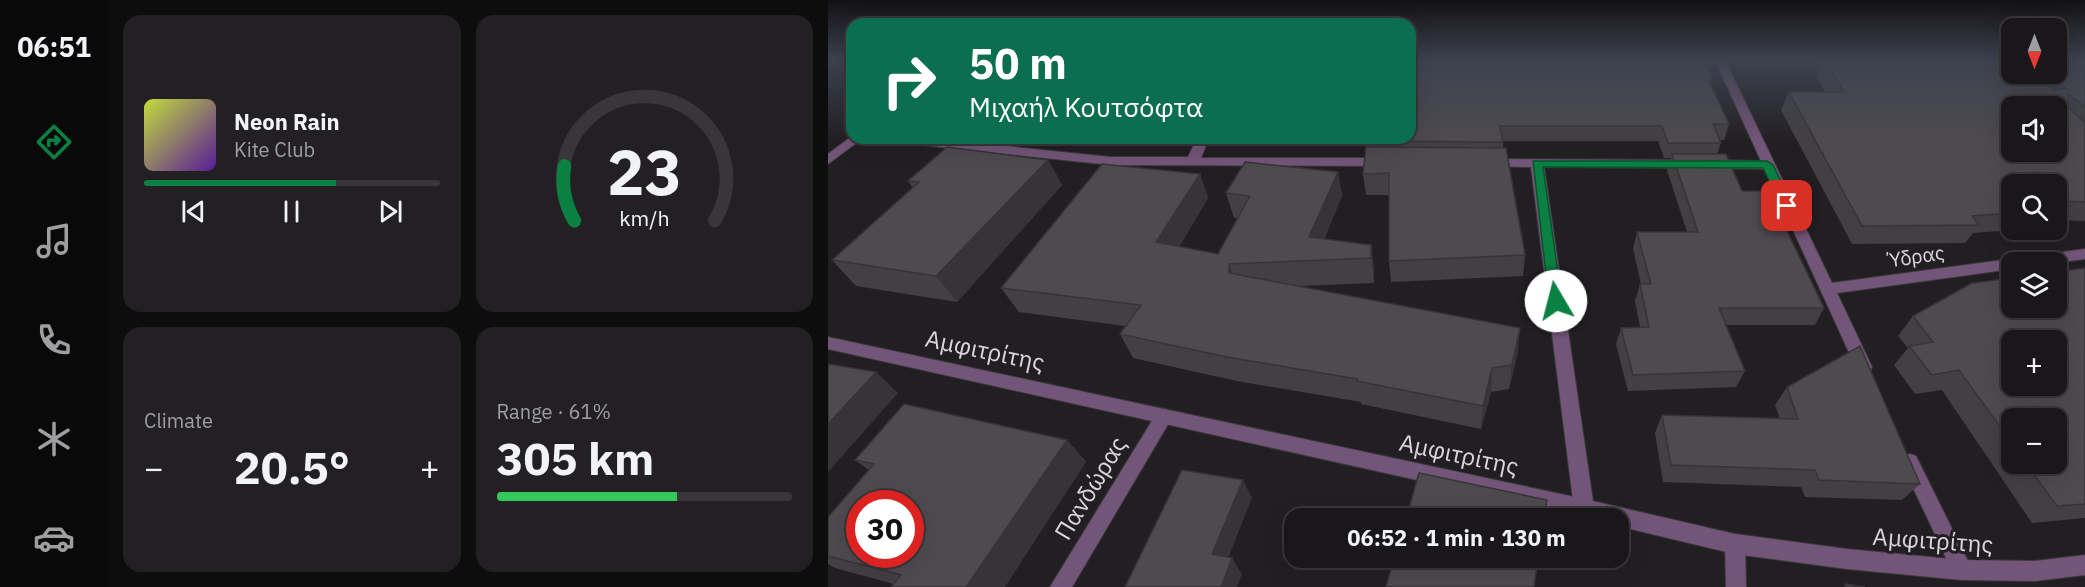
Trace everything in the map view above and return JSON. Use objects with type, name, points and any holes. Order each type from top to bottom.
[{"type":"street","points":[[1732,87],[1767,165],[1874,386]]},
{"type":"street","points":[[828,160],[849,144]]},
{"type":"street","points":[[946,144],[1067,158],[1392,162]]},
{"type":"street","points":[[1193,161],[1200,144]]},
{"type":"street","points":[[1470,163],[1767,165]]},
{"type":"street","points":[[1537,163],[1584,508]]},
{"type":"street","points":[[2067,256],[2085,254]]},
{"type":"street","name":"Ύδρας","points":[[1827,289],[2001,265]]},
{"type":"street","name":"Αμφιτρίτης","points":[[828,343],[1584,508]]},
{"type":"street","name":"Πανδώρας","points":[[1060,587],[1164,416]]},
{"type":"street","points":[[1905,451],[1962,570]]},
{"type":"street","name":"Αμφιτρίτης","points":[[1629,519],[1735,544],[1847,559],[1962,570],[2035,571],[2085,565]]},
{"type":"street","points":[[1735,544],[1736,587]]},
{"type":"building","points":[[1416,87],[1712,87],[1729,124],[1713,124],[1721,143],[1668,143],[1662,126],[1500,126],[1503,142],[1416,141]]},
{"type":"building","points":[[1841,87],[2050,87],[2053,90],[2085,87],[2085,107],[2068,94],[2068,107],[2085,123],[2085,202],[2067,201],[2067,174],[2001,174],[2001,214],[1972,216],[1979,225],[1862,226],[1789,92],[1844,92]]},
{"type":"building","points":[[947,147],[1048,160],[936,276],[832,260],[919,182],[908,181]]},
{"type":"building","points":[[1366,147],[1506,148],[1525,255],[1389,261],[1389,173],[1363,174]]},
{"type":"building","points":[[1672,154],[1726,154],[1742,191],[1768,191],[1824,308],[1719,308],[1745,371],[1633,375],[1621,328],[1649,327],[1640,284],[1651,284],[1637,232],[1698,232]]},
{"type":"building","points":[[1245,162],[1338,172],[1309,237],[1371,245],[1371,258],[1229,264],[1229,273],[1520,328],[1512,365],[1492,368],[1483,406],[1357,381],[1358,379],[1227,357],[1120,334],[1141,305],[1001,288],[1102,164],[1200,174],[1156,242],[1218,254],[1250,196],[1226,193]]},
{"type":"building","points":[[2085,268],[2085,504],[2057,506],[2033,474],[2067,474],[2067,408],[2001,408],[2001,428],[1959,370],[1932,375],[1909,346],[1933,342],[1913,316],[1972,283],[2001,279],[2001,318],[2067,318],[2067,270]]},
{"type":"building","points":[[1860,346],[1920,484],[1819,480],[1815,470],[1671,465],[1662,415],[1798,419],[1787,387]]},
{"type":"building","points":[[828,364],[876,372],[828,424]]},
{"type":"building","points":[[904,404],[1067,440],[966,587],[891,587],[901,575],[874,568],[924,568],[924,490],[851,490],[874,464],[855,460]]},
{"type":"building","points":[[1182,470],[1243,480],[1212,554],[1232,558],[1221,587],[1125,587]]},
{"type":"building","points":[[1419,473],[1547,500],[1546,508],[1409,508]]},
{"type":"building","points":[[846,496],[846,561],[828,556],[828,517]]},
{"type":"building","points":[[1391,568],[1537,568],[1534,587],[1386,587]]},
{"type":"building","points":[[1845,584],[1865,587],[1845,587]]},
{"type":"route","points":[[1556,301],[1537,163],[1767,165],[1787,206]]}]
